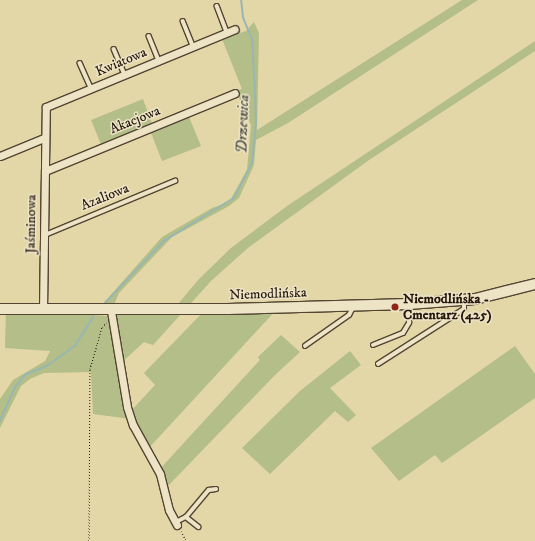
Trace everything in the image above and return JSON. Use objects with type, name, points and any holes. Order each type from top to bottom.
[{"type":"main road","name":"Niemodlińska","points":[[0,309],[43,310],[111,315],[409,304],[464,300],[510,292],[535,284]]},
{"type":"street","name":"Kwiatowa","points":[[44,138],[46,107],[235,30]]},
{"type":"street","name":"Akacjowa","points":[[45,171],[235,93]]},
{"type":"street","points":[[0,156],[44,138]]},
{"type":"street","name":"Jaśminowa","points":[[43,310],[44,138]]},
{"type":"street","points":[[111,315],[131,419],[160,474],[176,523]]},
{"type":"lane","points":[[217,6],[228,33]]},
{"type":"lane","points":[[183,20],[194,47]]},
{"type":"lane","points":[[149,36],[159,61]]},
{"type":"lane","points":[[114,49],[125,75]]},
{"type":"lane","points":[[80,63],[91,89]]},
{"type":"lane","name":"Azaliowa","points":[[44,235],[175,181]]},
{"type":"lane","points":[[378,364],[464,309],[464,300]]},
{"type":"lane","points":[[372,345],[403,333],[409,323],[409,304]]},
{"type":"lane","points":[[305,346],[349,315],[354,306]]},
{"type":"lane","points":[[176,523],[186,517],[209,490],[216,488]]},
{"type":"lane","points":[[186,517],[199,527]]},
{"type":"path","points":[[89,541],[90,369],[102,327],[111,315]]},
{"type":"path","points":[[176,523],[186,541]]},
{"type":"green space","points":[[462,0],[478,0],[288,123],[256,140],[254,165],[239,198],[229,206],[172,237],[119,293],[113,307],[100,307],[162,237],[212,208],[229,202],[247,170],[251,125],[236,91],[242,89],[222,39],[246,31],[254,22],[259,33],[257,130]]},
{"type":"green space","points":[[535,41],[535,51],[369,160],[249,247],[211,281],[153,345],[144,342],[119,365],[129,413],[155,385],[144,373],[205,310],[278,308],[147,450],[131,419],[93,414],[91,372],[44,373],[30,379],[21,386],[0,428],[0,399],[13,380],[45,361],[50,351],[5,348],[6,309],[107,316],[111,321],[123,310],[173,310],[199,279],[231,248],[287,206]]},
{"type":"green space","points":[[143,99],[153,126],[187,112],[201,146],[162,161],[149,128],[102,147],[91,120]]},
{"type":"green space","points":[[281,335],[300,352],[275,375],[165,489],[158,471],[260,360],[258,357]]},
{"type":"green space","points":[[515,346],[535,374],[535,398],[442,463],[435,455],[399,481],[371,448]]},
{"type":"green space","points":[[350,351],[361,365],[330,388],[356,415],[348,422],[335,411],[270,474],[242,448],[300,391]]},
{"type":"waterway","name":"Drzewica","points":[[105,303],[164,241],[234,198],[252,163],[256,123],[252,40],[243,18],[241,0]]},
{"type":"waterway","name":"Drzewica","points":[[0,421],[15,387],[25,375],[48,365],[75,346],[93,317]]},
{"type":"place","name":"Niemodlińska - Cmentarz (425)","points":[[395,307]]}]
